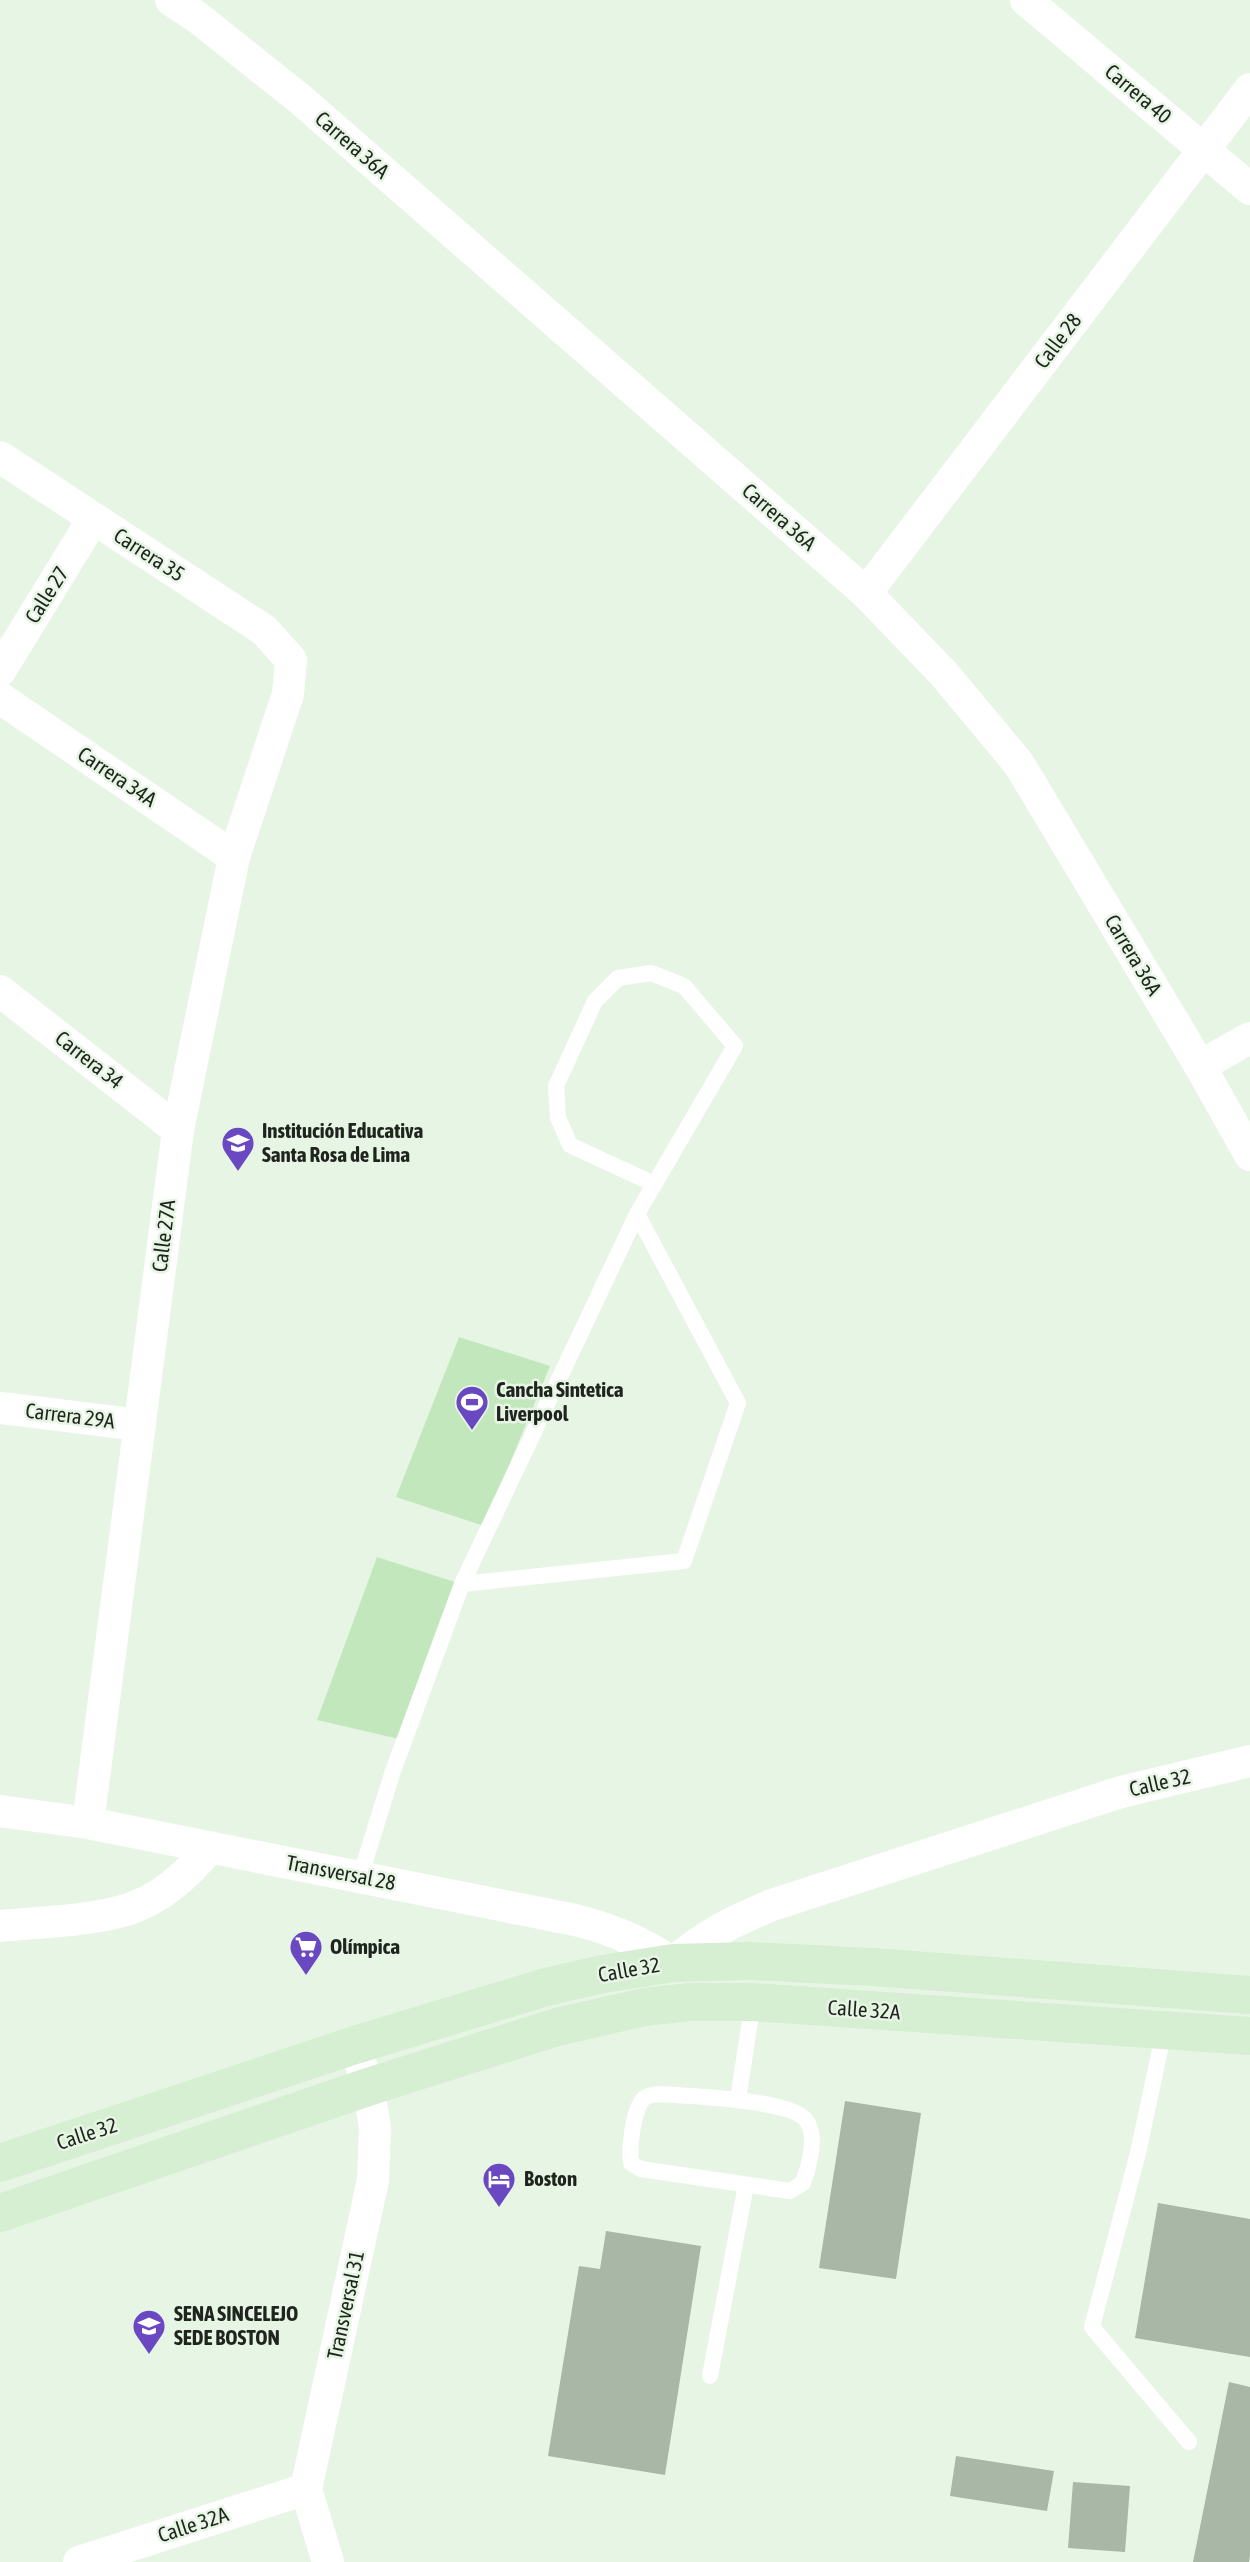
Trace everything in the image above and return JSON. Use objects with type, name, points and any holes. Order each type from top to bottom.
[{"type":"main road","name":"Calle 32A","points":[[673,1963],[750,1961],[872,1967],[1250,1995]]},
{"type":"main road","points":[[0,2213],[484,2050],[537,2021],[626,1993],[673,1963],[715,1980],[808,1991],[839,1998],[867,2011]]},
{"type":"main road","name":"Calle 32","points":[[0,2163],[355,2045],[546,1987],[603,1974],[673,1963]]},
{"type":"main road","name":"Calle 32A","points":[[484,2050],[557,2027],[644,2007],[690,2002],[753,2002],[1250,2036]]},
{"type":"street","name":"Carrera 36A","points":[[171,0],[197,17],[300,99],[866,593],[944,674],[1019,764],[1200,1066],[1250,1155]]},
{"type":"street","name":"Carrera 40","points":[[1026,0],[1250,189]]},
{"type":"street","name":"Calle 28","points":[[866,593],[1250,89]]},
{"type":"street","name":"Carrera 35","points":[[0,457],[264,630],[291,660]]},
{"type":"street","name":"Calle 27","points":[[0,671],[93,519]]},
{"type":"street","name":"Calle 27A","points":[[88,1823],[178,1130],[234,857],[288,694],[291,660]]},
{"type":"street","name":"Carrera 34A","points":[[0,698],[234,857]]},
{"type":"street","name":"Carrera 34","points":[[0,990],[178,1130]]},
{"type":"street","points":[[1200,1066],[1250,1038]]},
{"type":"street","name":"Carrera 29A","points":[[0,1408],[140,1425]]},
{"type":"street","name":"Calle 32","points":[[673,1963],[702,1939],[732,1922],[772,1905],[1121,1792],[1250,1762]]},
{"type":"street","name":"Transversal 28","points":[[0,1811],[88,1823],[610,1929],[644,1944],[673,1963]]},
{"type":"street","points":[[0,1926],[71,1919],[130,1909],[168,1889],[192,1869],[210,1847]]},
{"type":"street","name":"Transversal 31","points":[[328,2562],[306,2489],[373,2180],[375,2127],[368,2087],[355,2045]]},
{"type":"street","name":"Calle 32A","points":[[79,2562],[306,2489]]},
{"type":"lane","points":[[360,1877],[393,1771],[462,1584],[637,1214],[735,1046],[684,986],[651,973],[618,978],[595,1002],[556,1086],[558,1118],[570,1145],[654,1184]]},
{"type":"lane","points":[[462,1584],[684,1561],[738,1403],[637,1214]]},
{"type":"lane","points":[[738,2099],[753,2002]]},
{"type":"lane","points":[[1164,2031],[1138,2153],[1092,2327],[1189,2442]]},
{"type":"lane","points":[[657,2094],[738,2099],[794,2112],[806,2118],[813,2132],[803,2183],[790,2191],[641,2169],[631,2163],[629,2151],[638,2106],[645,2097],[657,2094]]},
{"type":"lane","points":[[710,2376],[746,2185]]},
{"type":"green space","name":"Cancha Sintetica Liverpool","points":[[459,1337],[550,1366],[484,1526],[396,1497]]},
{"type":"green space","points":[[377,1557],[458,1583],[399,1739],[317,1720]]},
{"type":"building","points":[[845,2101],[921,2113],[896,2279],[819,2268]]},
{"type":"building","points":[[1158,2203],[1250,2219],[1250,2357],[1135,2338]]},
{"type":"building","points":[[606,2231],[701,2246],[665,2475],[548,2456],[579,2266],[600,2269]]},
{"type":"building","points":[[1229,2382],[1250,2387],[1249,2562],[1193,2562]]},
{"type":"building","points":[[956,2456],[1054,2471],[1047,2511],[950,2496]]},
{"type":"building","points":[[1073,2482],[1130,2486],[1125,2552],[1068,2548]]},
{"type":"place","name":"Institución Educativa Santa Rosa de Lima","points":[[238,1173]]},
{"type":"place","name":"Cancha Sintetica Liverpool","points":[[472,1432]]},
{"type":"place","name":"Olímpica","points":[[306,1977]]},
{"type":"place","name":"Boston","points":[[499,2209]]},
{"type":"place","name":"SENA SINCELEJO SEDE BOSTON","points":[[149,2356]]}]
